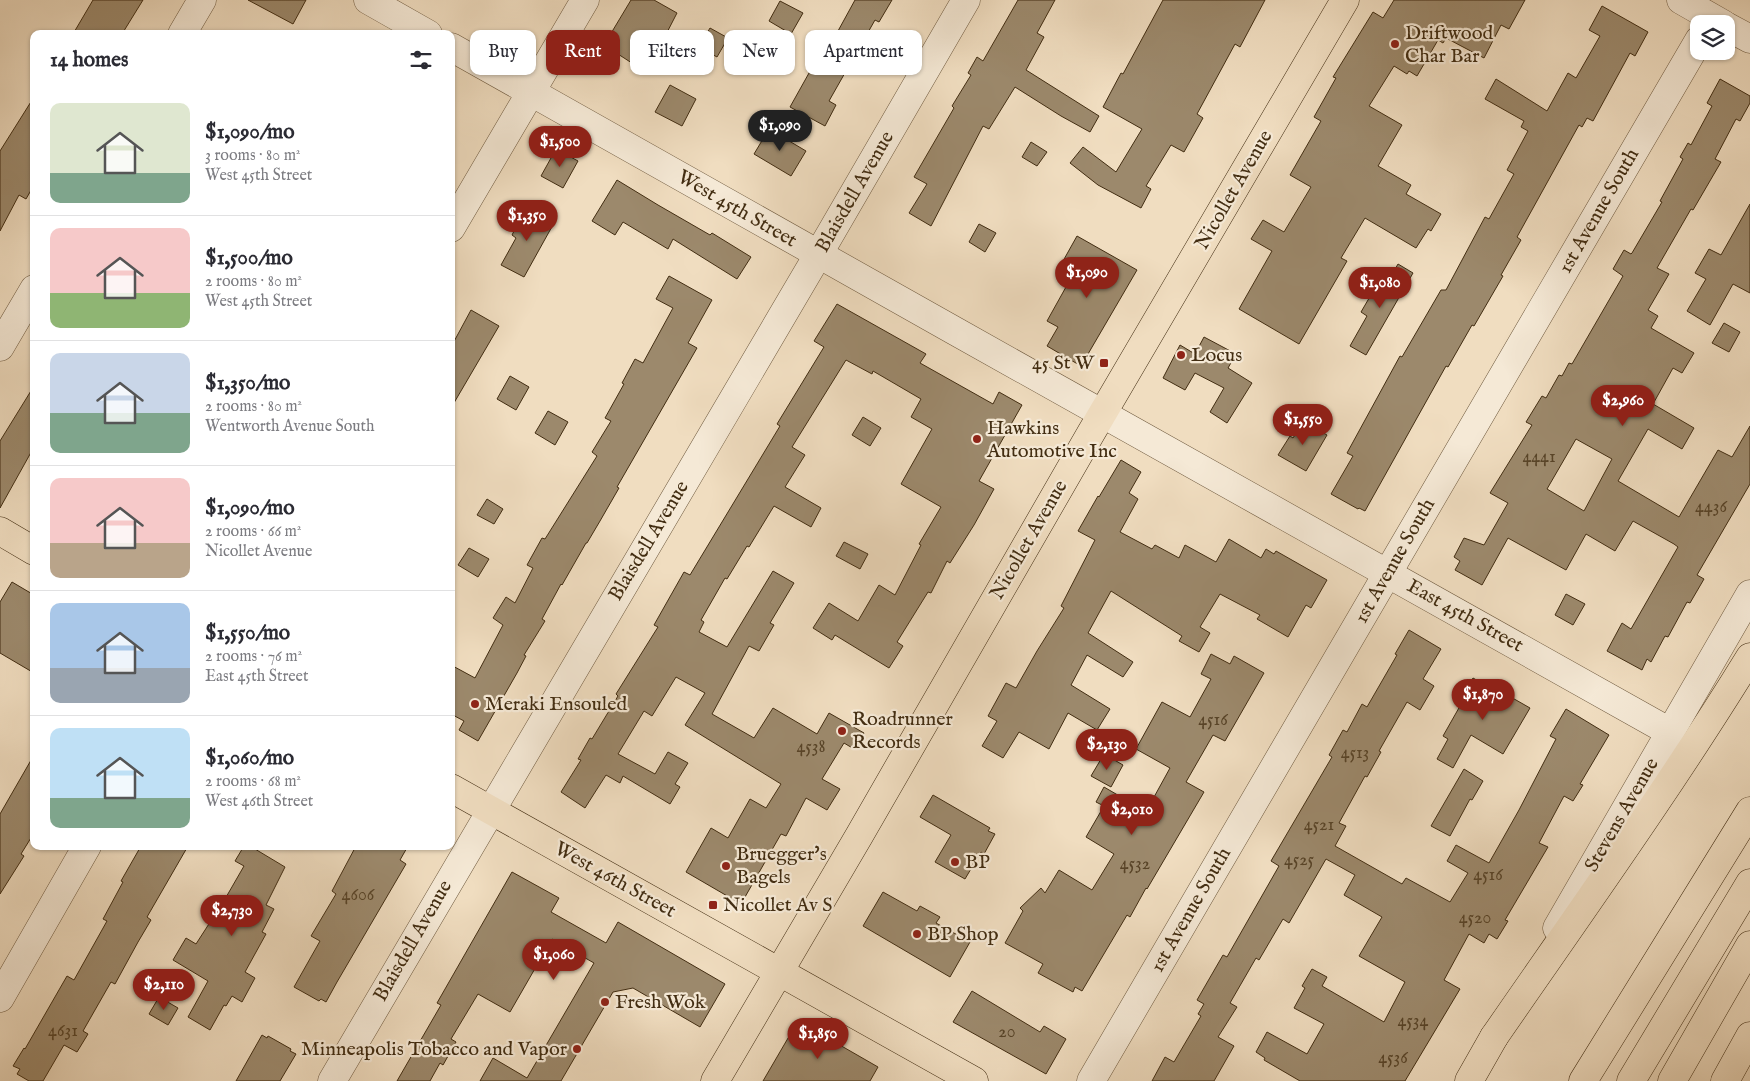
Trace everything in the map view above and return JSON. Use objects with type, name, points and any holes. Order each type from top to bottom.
[{"type":"main road","name":"Nicollet Avenue","points":[[715,1081],[1345,0]]},
{"type":"main road","points":[[0,531],[30,549]]},
{"type":"main road","points":[[1469,1081],[1494,1037],[1715,714],[1750,657]]},
{"type":"main road","name":"West 46th Street","points":[[455,790],[974,1081]]},
{"type":"main road","points":[[1583,1081],[1750,811]]},
{"type":"main road","points":[[1631,1081],[1750,883]]},
{"type":"main road","points":[[1672,1081],[1750,945]]},
{"type":"main road","points":[[1726,1081],[1750,1036]]},
{"type":"street","points":[[184,30],[202,0]]},
{"type":"street","points":[[368,0],[421,30]]},
{"type":"street","points":[[455,221],[585,0]]},
{"type":"street","name":"Blaisdell Avenue","points":[[332,1081],[966,0]]},
{"type":"street","points":[[1681,0],[1704,15]]},
{"type":"street","points":[[1735,32],[1750,39]]},
{"type":"street","name":"West 45th Street","points":[[455,49],[1102,414]]},
{"type":"street","name":"1st Avenue South","points":[[1091,1081],[1388,573],[1692,60]]},
{"type":"street","points":[[0,347],[30,296]]},
{"type":"street","name":"East 45th Street","points":[[1102,414],[1670,732]]},
{"type":"street","name":"Stevens Avenue","points":[[1494,1037],[1750,594]]},
{"type":"street","points":[[0,998],[85,850]]},
{"type":"building","points":[[93,0],[143,0],[124,30],[75,30]]},
{"type":"building","points":[[248,0],[306,0],[293,24]]},
{"type":"building","points":[[631,0],[654,0],[677,13],[668,30],[630,30],[630,62],[620,55],[620,30],[613,30]]},
{"type":"building","points":[[855,0],[892,0],[879,22],[875,20],[869,30],[839,30]]},
{"type":"building","points":[[1018,0],[1055,0],[1037,33],[1044,37],[1026,70],[1099,116],[1090,132],[1015,87],[989,129],[983,126],[931,226],[909,213],[927,184],[914,177],[954,108],[952,106],[971,75],[968,73],[977,57],[983,61]]},
{"type":"building","points":[[1163,0],[1265,0],[1240,47],[1235,44],[1197,114],[1203,118],[1184,152],[1171,145],[1146,186],[1151,189],[1141,208],[1098,185],[1070,163],[1083,147],[1116,172],[1142,129],[1103,107]]},
{"type":"building","points":[[1394,0],[1525,0],[1509,29],[1501,25],[1484,58],[1446,38],[1443,43],[1438,40],[1417,76],[1409,71],[1407,74],[1394,66],[1369,106],[1402,125],[1378,166],[1411,185],[1406,194],[1441,214],[1431,231],[1428,229],[1416,248],[1365,218],[1341,258],[1347,261],[1299,344],[1239,309],[1272,251],[1251,239],[1263,220],[1284,232],[1311,187],[1290,175],[1321,121],[1314,117],[1336,78],[1333,77],[1373,12],[1383,18]]},
{"type":"building","points":[[780,1],[803,13],[793,30],[784,30],[769,21]]},
{"type":"building","points":[[1602,6],[1648,32],[1635,56],[1630,53],[1593,121],[1587,118],[1582,127],[1579,125],[1517,237],[1521,240],[1501,275],[1503,276],[1474,326],[1472,325],[1448,367],[1446,366],[1365,511],[1358,509],[1331,494],[1353,456],[1347,453],[1400,356],[1402,357],[1441,290],[1446,290],[1485,217],[1489,219],[1514,174],[1507,170],[1528,131],[1521,127],[1524,121],[1485,99],[1496,79],[1547,111],[1568,73],[1576,78],[1600,36],[1589,30]]},
{"type":"building","points":[[714,30],[724,36],[724,45],[717,57],[714,55]]},
{"type":"building","points":[[808,75],[844,75],[829,101],[836,105],[825,126],[790,107]]},
{"type":"building","points":[[1720,79],[1750,96],[1750,103],[1740,121],[1736,119],[1715,159],[1721,162],[1657,268],[1669,274],[1648,310],[1658,316],[1651,328],[1694,353],[1682,373],[1673,368],[1653,404],[1694,428],[1682,449],[1648,429],[1618,481],[1679,517],[1718,450],[1732,457],[1750,426],[1750,484],[1697,575],[1704,579],[1690,603],[1687,602],[1668,637],[1665,636],[1651,662],[1647,659],[1642,670],[1607,651],[1622,623],[1631,629],[1678,547],[1674,544],[1633,521],[1615,551],[1586,534],[1566,570],[1508,538],[1482,585],[1455,570],[1460,561],[1454,557],[1464,538],[1484,545],[1508,503],[1490,493],[1532,425],[1526,422],[1542,396],[1546,398],[1559,375],[1562,376],[1569,363],[1572,364],[1623,276],[1613,269],[1624,250],[1632,253],[1662,202],[1660,201],[1683,159],[1680,157],[1688,143],[1691,145],[1712,106],[1707,103]],"holes":[[[1576,439],[1612,459],[1584,511],[1547,489]]]},
{"type":"building","points":[[670,85],[696,99],[682,126],[655,112]]},
{"type":"building","points":[[30,103],[30,192],[26,199],[19,195],[0,231],[0,151]]},
{"type":"building","points":[[769,129],[806,151],[791,176],[754,154]]},
{"type":"building","points":[[1031,142],[1047,152],[1037,166],[1022,157]]},
{"type":"building","points":[[556,149],[578,161],[563,188],[541,176]]},
{"type":"building","points":[[617,180],[751,257],[737,279],[673,239],[668,249],[623,222],[615,235],[592,221]]},
{"type":"building","points":[[1750,204],[1750,293],[1733,284],[1710,325],[1687,311],[1706,279],[1695,273],[1709,249],[1721,255]]},
{"type":"building","points":[[526,208],[554,223],[524,277],[501,265],[516,238],[512,235]]},
{"type":"building","points":[[979,224],[996,233],[985,252],[969,242]]},
{"type":"building","points":[[1077,236],[1137,270],[1081,366],[1047,346],[1058,327],[1047,321],[1071,278],[1058,270]]},
{"type":"building","points":[[1398,264],[1413,273],[1366,355],[1350,346],[1367,316],[1361,312],[1375,288],[1382,292]]},
{"type":"building","points":[[669,276],[712,300],[688,343],[697,348],[617,487],[619,488],[600,521],[561,584],[542,619],[545,621],[524,655],[526,656],[517,673],[478,741],[459,730],[464,721],[455,716],[455,667],[475,678],[503,625],[493,618],[506,597],[515,603],[533,568],[527,565],[542,538],[545,539],[597,456],[592,452],[611,421],[605,418],[624,384],[622,383],[635,359],[643,363],[673,308],[656,299]]},
{"type":"building","points":[[837,304],[926,354],[920,363],[993,404],[999,392],[1022,405],[979,481],[994,489],[950,563],[947,561],[931,593],[928,592],[897,642],[903,646],[889,668],[835,635],[832,640],[813,628],[829,603],[858,621],[879,585],[895,595],[921,545],[919,544],[941,507],[901,484],[932,429],[911,417],[921,399],[873,371],[872,374],[846,360],[792,447],[805,455],[785,487],[821,508],[811,527],[774,506],[749,547],[747,546],[727,579],[725,578],[701,620],[704,622],[699,632],[727,647],[773,571],[794,583],[770,623],[774,625],[759,651],[749,646],[712,714],[754,738],[773,708],[817,734],[829,713],[864,733],[854,749],[844,743],[822,779],[840,789],[827,810],[806,798],[786,836],[781,834],[741,904],[686,872],[711,828],[728,838],[750,799],[766,808],[781,784],[685,725],[705,693],[676,677],[652,716],[644,711],[618,754],[655,774],[668,752],[688,763],[675,784],[680,787],[670,804],[623,776],[620,783],[606,775],[585,808],[561,792],[581,760],[578,759],[590,738],[592,739],[618,696],[616,694],[658,627],[654,625],[684,572],[690,575],[780,426],[777,424],[824,347],[814,341]]},
{"type":"building","points":[[471,310],[499,326],[455,401],[455,340]]},
{"type":"building","points":[[1724,323],[1740,332],[1729,352],[1712,343]]},
{"type":"building","points":[[1204,337],[1236,354],[1228,368],[1252,383],[1227,423],[1210,412],[1224,388],[1195,373],[1185,390],[1163,378],[1180,345],[1195,354]]},
{"type":"building","points":[[510,376],[529,387],[516,410],[497,399]]},
{"type":"building","points":[[30,392],[30,454],[0,508],[0,441]]},
{"type":"building","points":[[548,411],[568,422],[555,445],[535,433]]},
{"type":"building","points":[[863,417],[881,428],[870,446],[852,435]]},
{"type":"building","points":[[1303,422],[1327,435],[1306,471],[1278,455],[1290,436],[1293,438]]},
{"type":"building","points":[[1121,460],[1141,472],[1129,493],[1138,499],[1120,532],[1152,549],[1155,545],[1179,558],[1185,545],[1216,562],[1229,539],[1261,558],[1266,549],[1274,554],[1276,551],[1327,580],[1311,608],[1306,605],[1288,637],[1257,619],[1260,615],[1220,594],[1200,627],[1210,633],[1199,652],[1179,641],[1182,636],[1111,591],[1088,633],[1133,662],[1123,677],[1087,655],[1071,685],[1110,709],[1097,730],[1068,713],[1049,749],[1019,732],[1003,758],[982,746],[997,721],[988,716],[1006,683],[1016,688],[1064,608],[1061,606],[1095,540],[1078,531]]},
{"type":"building","points":[[487,499],[503,509],[494,524],[477,515]]},
{"type":"building","points":[[844,542],[868,554],[860,569],[836,556]]},
{"type":"building","points":[[469,548],[489,559],[478,577],[458,565]]},
{"type":"building","points":[[12,582],[30,593],[30,671],[0,653],[0,602]]},
{"type":"building","points":[[1566,594],[1585,604],[1573,625],[1555,615]]},
{"type":"building","points":[[1409,630],[1441,649],[1423,679],[1434,686],[1420,710],[1407,702],[1379,751],[1381,752],[1367,777],[1365,776],[1339,823],[1346,826],[1335,846],[1402,884],[1406,878],[1450,902],[1468,873],[1447,861],[1456,845],[1489,863],[1556,739],[1550,736],[1566,709],[1609,735],[1580,784],[1583,785],[1573,801],[1564,796],[1539,843],[1548,847],[1505,920],[1508,921],[1497,939],[1489,934],[1484,943],[1469,934],[1444,980],[1460,989],[1405,1081],[1300,1081],[1264,1060],[1265,1058],[1256,1052],[1267,1032],[1307,1054],[1324,1024],[1294,1008],[1305,988],[1302,986],[1312,969],[1327,977],[1322,986],[1384,1022],[1405,982],[1359,956],[1382,917],[1344,895],[1355,875],[1326,859],[1289,923],[1283,919],[1259,960],[1256,958],[1230,1003],[1237,1007],[1218,1037],[1234,1046],[1214,1081],[1152,1081],[1165,1057],[1174,1062],[1201,1016],[1198,1014],[1204,1004],[1197,1000],[1223,955],[1227,957],[1279,866],[1271,861],[1332,757],[1329,755],[1343,730],[1347,732],[1362,704],[1367,707]]},
{"type":"building","points":[[1211,654],[1230,664],[1234,656],[1264,673],[1225,741],[1213,735],[1186,782],[1204,792],[1130,917],[1127,915],[1082,991],[1075,987],[1073,992],[1038,973],[1043,964],[1005,943],[1023,911],[1020,908],[1041,888],[1045,893],[1059,870],[1092,890],[1114,854],[1086,837],[1104,806],[1096,802],[1104,787],[1140,808],[1142,804],[1148,808],[1170,768],[1136,749],[1162,702],[1190,717],[1211,679],[1201,674]]},
{"type":"building","points":[[1473,678],[1530,708],[1503,754],[1471,735],[1453,768],[1437,759],[1448,739],[1443,736],[1464,699],[1462,697]]},
{"type":"building","points":[[1104,754],[1123,765],[1111,787],[1091,776]]},
{"type":"building","points":[[30,762],[30,839],[21,854],[24,856],[0,894],[0,814]]},
{"type":"building","points":[[1464,769],[1483,781],[1472,800],[1470,799],[1450,836],[1431,826]]},
{"type":"building","points":[[933,795],[990,828],[988,831],[995,834],[984,854],[981,852],[965,879],[935,862],[951,835],[920,817]]},
{"type":"building","points":[[139,850],[186,850],[147,917],[151,920],[115,984],[111,982],[83,1031],[88,1034],[77,1052],[64,1045],[43,1081],[29,1081],[17,1074],[20,1069],[13,1066],[25,1049],[67,976],[74,980],[107,921],[103,919],[123,882],[121,881]]},
{"type":"building","points":[[242,850],[257,850],[285,867],[266,905],[274,909],[262,932],[266,934],[245,972],[255,978],[242,1002],[232,996],[226,1006],[224,1005],[210,1030],[188,1017],[208,981],[173,960],[186,938],[196,944],[225,899],[244,866],[235,861]]},
{"type":"building","points":[[354,850],[406,850],[400,860],[406,864],[326,1002],[321,999],[319,1001],[294,987],[320,941],[311,936],[336,894],[332,891]]},
{"type":"building","points":[[512,872],[559,898],[551,912],[606,943],[618,922],[725,984],[700,1027],[633,988],[613,992],[561,1081],[480,1081],[493,1058],[527,1078],[594,963],[552,939],[510,1012],[478,994],[451,1039],[456,1042],[443,1065],[440,1063],[430,1081],[397,1081],[441,1005],[437,1003]]},
{"type":"building","points":[[883,892],[917,911],[920,906],[940,917],[936,923],[970,942],[950,977],[863,926]]},
{"type":"building","points":[[972,991],[1040,1032],[1044,1026],[1066,1039],[1046,1074],[953,1022]]},
{"type":"building","points":[[159,997],[178,1008],[168,1025],[149,1014]]},
{"type":"building","points":[[798,1021],[878,1067],[870,1081],[763,1081]]},
{"type":"building","points":[[262,1035],[267,1038],[268,1036],[291,1049],[290,1051],[296,1054],[280,1081],[236,1081]]},
{"type":"place","name":"Driftwood Char Bar","points":[[1395,44]]},
{"type":"place","name":"Locus","points":[[1181,355]]},
{"type":"place","name":"45 St W","points":[[1104,363]]},
{"type":"place","name":"Hawkins Automotive Inc","points":[[977,439]]},
{"type":"place","name":"Meraki Ensouled","points":[[475,704]]},
{"type":"place","name":"Roadrunner Records","points":[[842,731]]},
{"type":"place","name":"BP","points":[[955,862]]},
{"type":"place","name":"Bruegger's Bagels","points":[[726,866]]},
{"type":"place","name":"Nicollet Av S","points":[[713,905]]},
{"type":"place","name":"BP Shop","points":[[917,934]]},
{"type":"place","name":"Fresh Wok","points":[[605,1002]]},
{"type":"place","name":"Minneapolis Tobacco and Vapor","points":[[577,1049]]}]
